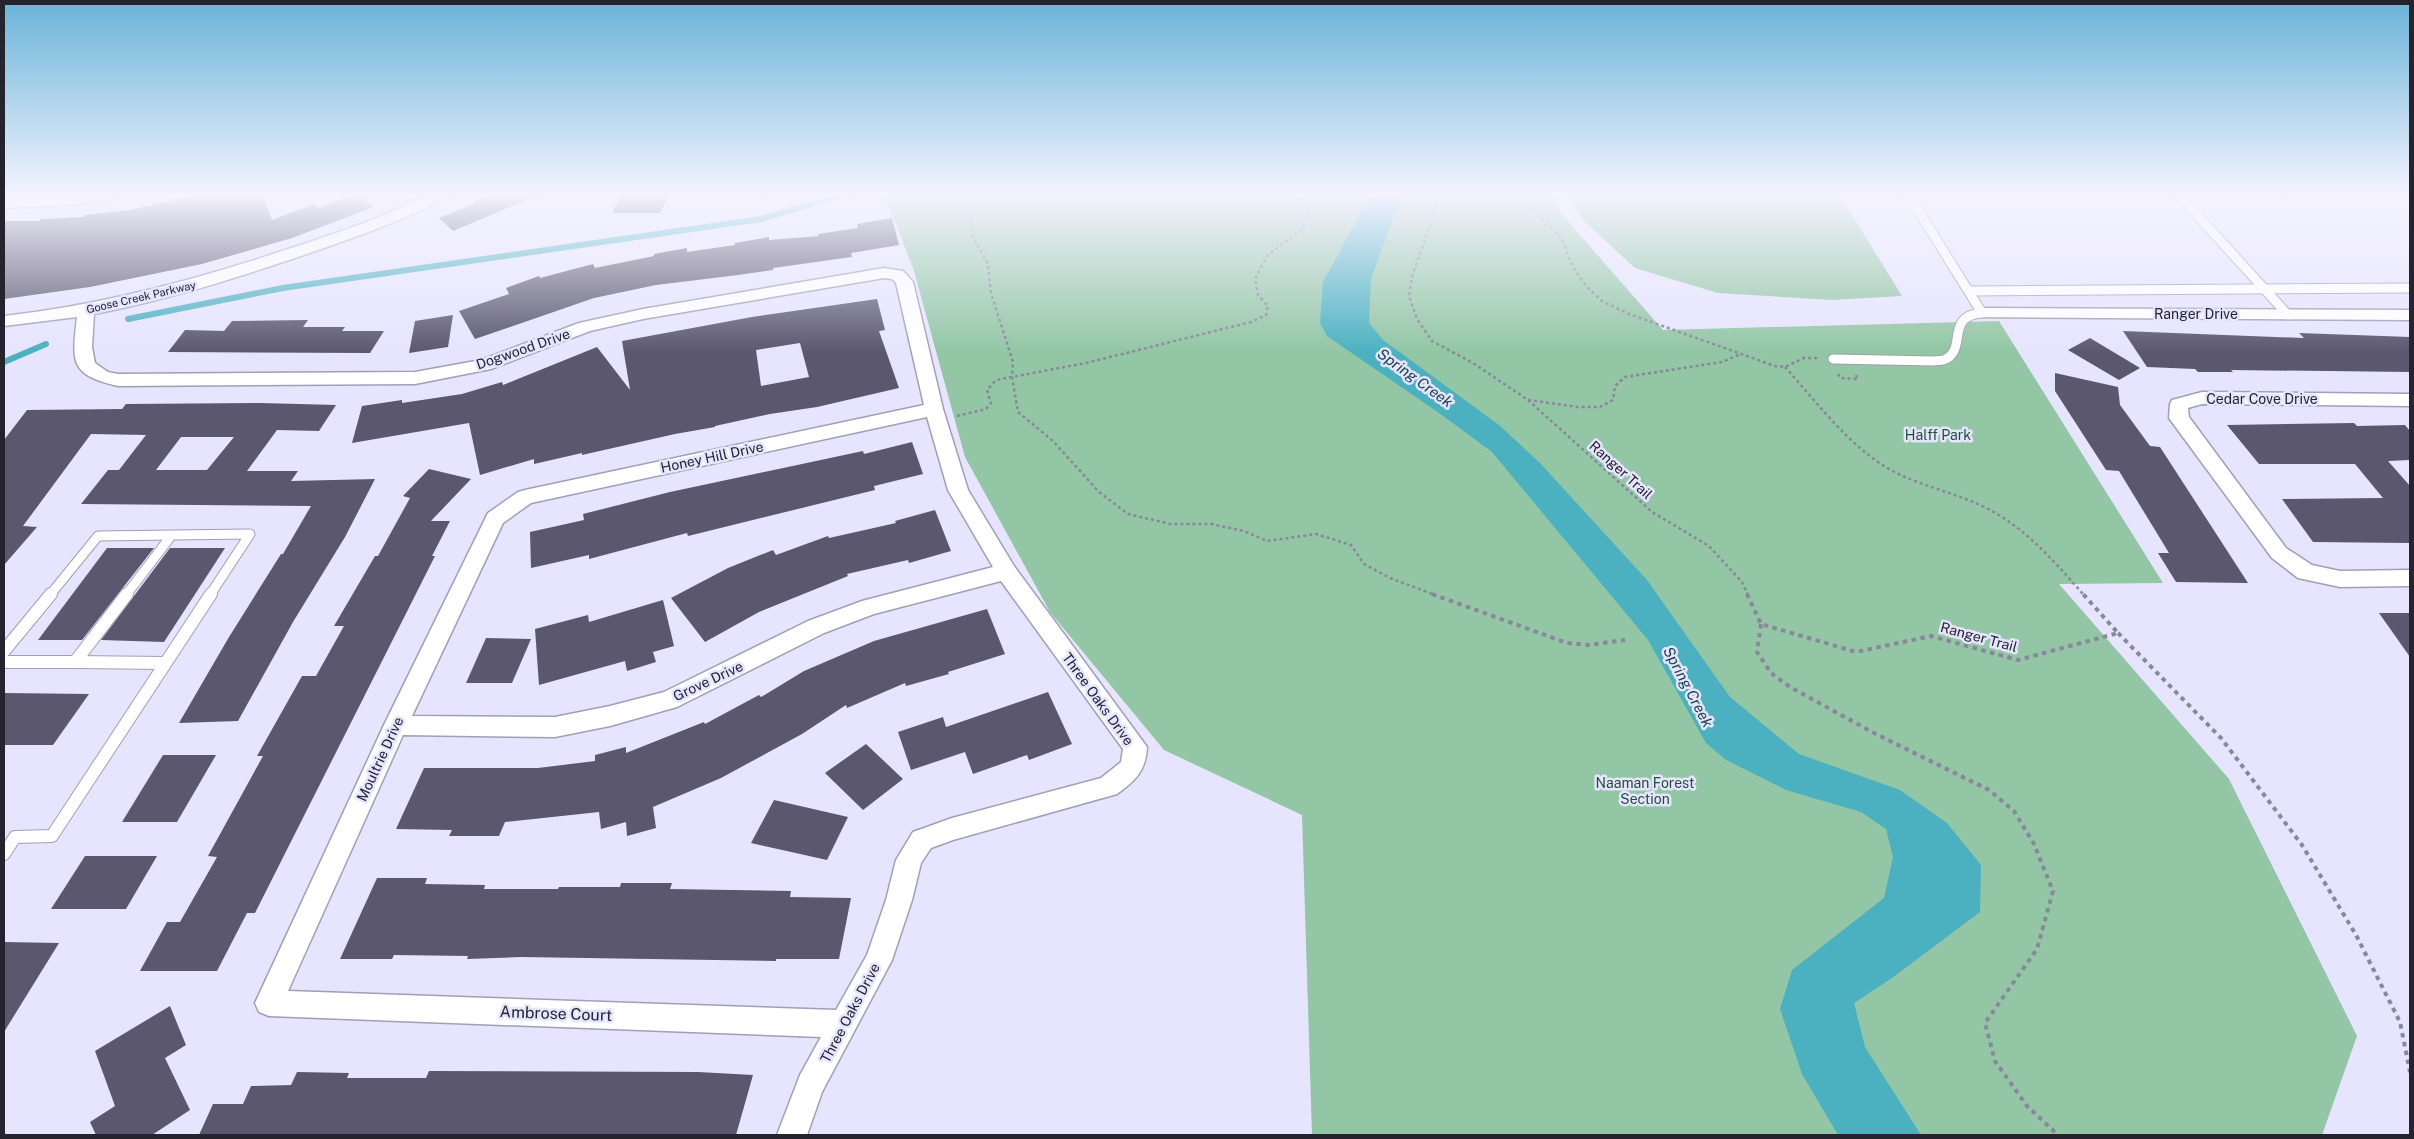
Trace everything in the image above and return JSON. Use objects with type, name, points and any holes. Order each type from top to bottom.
[{"type":"street","name":"Goose Creek Parkway","points":[[4,321],[86,310],[221,279],[313,247]]},
{"type":"street","name":"Dogwood Drive","points":[[86,310],[83,361],[89,371],[100,378],[118,380],[415,378],[485,365],[585,327],[643,314],[870,275],[884,273],[897,275]]},
{"type":"street","name":"Three Oaks Drive","points":[[794,1134],[810,1085],[878,960],[899,900],[909,860],[922,840],[1108,787],[1130,772],[1135,761],[1134,747],[1006,572],[958,490],[942,413],[904,282],[897,275]]},
{"type":"street","name":"Ranger Drive","points":[[1982,313],[2410,315]]},
{"type":"street","name":"Cedar Cove Drive","points":[[2410,400],[2202,398],[2179,404],[2179,418],[2279,553],[2306,572],[2340,579],[2410,578]]},
{"type":"street","name":"Honey Hill Drive","points":[[495,518],[525,497],[942,413]]},
{"type":"street","name":"Moultrie Drive","points":[[269,1003],[396,725],[495,518]]},
{"type":"street","name":"Grove Drive","points":[[396,725],[555,727],[610,716],[669,700],[728,672],[816,626],[870,607],[1006,572]]},
{"type":"street","name":"Ambrose Court","points":[[269,1003],[843,1024]]},
{"type":"lane","points":[[1834,359],[1934,361],[1946,359],[1952,353],[1963,319],[1970,314],[1982,313],[1941,247]]},
{"type":"lane","points":[[2227,247],[2288,314]]},
{"type":"lane","points":[[1969,291],[2410,288]]},
{"type":"lane","points":[[4,651],[98,536],[250,534],[52,836],[16,837],[4,854]]},
{"type":"lane","points":[[75,662],[171,536]]},
{"type":"lane","points":[[4,662],[165,663]]},
{"type":"path","points":[[979,247],[988,264],[990,293],[1012,362],[1012,377],[1018,412],[1053,442],[1100,492],[1128,514],[1171,524],[1211,524],[1244,531],[1267,541],[1316,534],[1350,545],[1364,564],[1390,578],[1567,644],[1588,645],[1625,640]]},
{"type":"path","points":[[942,413],[986,409],[991,403],[988,390],[996,380],[1086,363],[1216,329],[1251,322],[1266,315],[1268,306],[1258,295],[1255,279],[1267,256],[1278,247]]},
{"type":"path","name":"Ranger Trail","points":[[1422,247],[1413,273],[1409,296],[1418,319],[1432,341],[1473,363],[1528,400],[1652,512],[1709,546],[1742,582],[1760,624],[1856,652],[1931,636],[2018,660],[2118,634]]},
{"type":"path","points":[[1565,247],[1574,269],[1587,287],[1602,301],[1629,314],[1775,366],[1785,367],[1804,358],[1834,359]]},
{"type":"path","name":"Ranger Trail","points":[[1528,400],[1578,407],[1600,407],[1613,400],[1614,386],[1625,377],[1722,362],[1741,354]]},
{"type":"path","points":[[1785,367],[1849,437],[1878,462],[1906,477],[1933,486],[1992,511],[2038,543],[2118,634],[2221,738],[2302,846],[2356,936],[2400,1022],[2410,1072]]},
{"type":"path","points":[[1760,624],[1757,652],[1771,673],[1790,687],[1989,790],[2014,811],[2034,844],[2053,891],[2051,899],[2037,949],[1985,1023],[1995,1061],[2027,1106],[2058,1135]]},
{"type":"green space","name":"Naaman Forest Section","points":[[905,247],[1591,247],[1663,330],[1999,321],[2163,583],[2059,584],[2229,779],[2357,1036],[2322,1135],[1312,1135],[1302,815],[1164,750],[1050,612],[965,457],[914,271]]},
{"type":"green space","points":[[1612,247],[1872,247],[1902,296],[1832,300],[1718,293],[1635,268]]},
{"type":"water","name":"Spring Creek","points":[[1342,247],[1383,247],[1371,279],[1369,323],[1383,340],[1499,425],[1540,463],[1647,580],[1730,697],[1799,754],[1900,790],[1947,823],[1981,865],[1980,912],[1892,978],[1854,1003],[1865,1047],[1921,1135],[1838,1135],[1802,1074],[1780,1009],[1792,970],[1884,898],[1893,857],[1886,829],[1861,812],[1786,790],[1726,760],[1706,743],[1648,640],[1492,452],[1327,336],[1320,323],[1323,282]]},
{"type":"building","points":[[4,247],[260,247],[202,264],[90,287],[4,299]]},
{"type":"building","points":[[720,247],[886,247],[851,253],[852,257],[738,275],[656,285],[594,298],[475,339],[459,311],[509,294],[506,288],[539,276],[540,278],[593,264],[595,268],[687,248],[687,252]]},
{"type":"building","points":[[877,299],[885,330],[879,331],[899,388],[817,407],[770,414],[582,455],[582,453],[534,464],[534,459],[480,475],[469,423],[352,443],[362,406],[402,400],[402,403],[462,394],[502,382],[503,385],[597,347],[630,390],[622,341],[752,317]],"holes":[[[800,343],[809,377],[761,386],[756,350]]]},
{"type":"building","points":[[453,315],[448,347],[409,353],[415,321]]},
{"type":"building","points":[[308,320],[303,327],[345,327],[342,331],[384,331],[370,353],[168,352],[185,330],[224,331],[232,321]]},
{"type":"building","points":[[2123,331],[2304,338],[2299,333],[2410,337],[2410,372],[2231,370],[2233,372],[2198,372],[2195,369],[2147,367]]},
{"type":"building","points":[[2090,338],[2140,368],[2119,380],[2068,350]]},
{"type":"building","points":[[2055,373],[2118,387],[2120,405],[2150,446],[2160,447],[2248,583],[2176,582],[2158,553],[2169,553],[2119,471],[2106,470],[2055,391]]},
{"type":"building","points":[[260,403],[336,405],[319,431],[277,430],[247,471],[298,471],[291,481],[375,479],[345,537],[293,622],[238,721],[179,723],[229,637],[281,554],[283,554],[311,506],[81,504],[108,470],[119,470],[146,435],[91,434],[23,526],[37,527],[4,565],[4,440],[27,410],[122,409],[126,404]],"holes":[[[181,437],[234,437],[207,470],[156,470]]]},
{"type":"building","points":[[2354,423],[2357,426],[2405,425],[2410,431],[2410,460],[2388,461],[2410,486],[2410,543],[2313,542],[2282,499],[2383,498],[2355,464],[2259,464],[2227,425]]},
{"type":"building","points":[[912,442],[923,474],[874,486],[875,490],[688,536],[687,533],[589,559],[589,555],[531,568],[530,532],[584,520],[583,514],[670,492],[863,451],[864,454]]},
{"type":"building","points":[[429,469],[471,479],[431,521],[450,521],[432,556],[435,556],[255,913],[247,913],[217,971],[140,971],[167,922],[180,922],[217,857],[208,856],[263,756],[257,756],[302,676],[316,676],[344,626],[334,626],[375,556],[378,556],[410,498],[403,496]]},
{"type":"building","points":[[935,510],[951,551],[909,563],[908,560],[847,574],[848,576],[759,612],[705,642],[671,598],[728,568],[773,550],[776,555],[828,536],[829,538],[896,523],[895,521]]},
{"type":"building","points":[[107,548],[154,548],[82,640],[38,640]]},
{"type":"building","points":[[170,548],[225,548],[164,642],[101,640]]},
{"type":"building","points":[[663,600],[674,646],[653,652],[656,662],[627,671],[625,661],[539,685],[535,629],[588,615],[589,622]]},
{"type":"building","points":[[987,609],[1005,654],[948,672],[949,674],[906,686],[905,683],[847,708],[846,705],[802,734],[721,778],[653,807],[656,828],[627,836],[626,822],[601,829],[599,812],[505,822],[499,836],[449,836],[452,830],[396,829],[424,768],[538,768],[595,761],[595,755],[626,747],[626,753],[704,722],[705,724],[759,695],[761,697],[804,671],[874,641]]},
{"type":"building","points":[[2379,613],[2410,613],[2410,657]]},
{"type":"building","points":[[486,638],[531,639],[512,683],[466,683]]},
{"type":"building","points":[[1048,692],[1072,744],[1029,760],[1027,755],[973,774],[965,752],[911,770],[898,732],[943,717],[946,727]]},
{"type":"building","points":[[4,693],[89,694],[53,745],[4,745]]},
{"type":"building","points":[[866,744],[903,779],[863,810],[825,773]]},
{"type":"building","points":[[163,755],[216,755],[177,822],[122,822]]},
{"type":"building","points":[[774,800],[848,817],[827,860],[751,843]]},
{"type":"building","points":[[85,856],[157,856],[126,909],[51,909]]},
{"type":"building","points":[[377,878],[427,878],[425,884],[485,885],[484,889],[558,889],[559,887],[620,887],[621,883],[672,883],[670,889],[791,891],[790,897],[851,898],[839,959],[776,959],[776,961],[521,957],[467,959],[468,956],[394,955],[392,959],[340,959]]},
{"type":"building","points":[[4,942],[59,943],[4,1032]]},
{"type":"building","points":[[170,1006],[186,1045],[165,1058],[190,1110],[152,1135],[96,1135],[90,1122],[115,1106],[95,1051]]},
{"type":"building","points":[[429,1071],[698,1072],[753,1075],[736,1135],[199,1135],[213,1104],[243,1104],[251,1086],[291,1085],[297,1072],[349,1073],[347,1078],[426,1078]]},
{"type":"waterway","points":[[128,319],[283,288],[566,247]]},
{"type":"waterway","points":[[4,362],[46,344]]},
{"type":"park label","name":"Halff Park","points":[[1938,435]]}]
